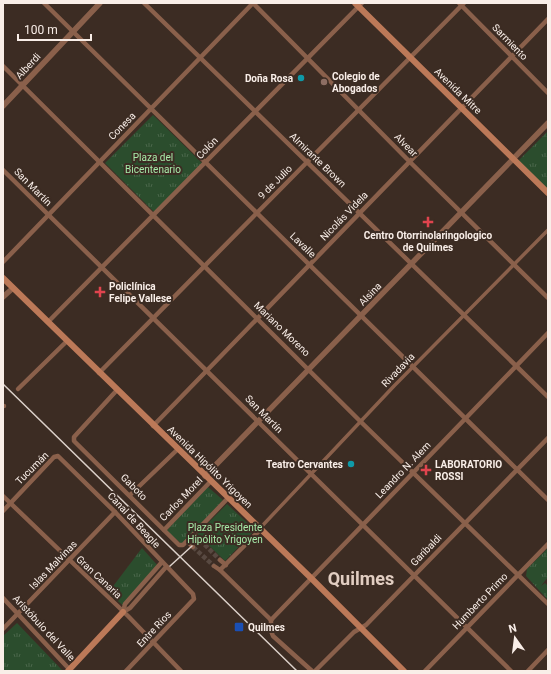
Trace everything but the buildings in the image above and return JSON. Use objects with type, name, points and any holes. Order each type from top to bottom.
[{"type":"main road","name":"Avenida Mitre","points":[[358,4],[410,58],[548,193]]},
{"type":"main road","name":"Avenida Hipólito Yrigoyen","points":[[3,278],[153,426],[228,498],[261,527],[404,671]]},
{"type":"main road","points":[[70,670],[123,612]]},
{"type":"street","name":"Lavalle","points":[[44,3],[310,264],[464,420],[548,500]]},
{"type":"street","name":"Alberdi","points":[[3,106],[100,3]]},
{"type":"street","name":"Almirante Brown","points":[[144,3],[548,397]]},
{"type":"street","name":"Conesa","points":[[3,262],[253,3]]},
{"type":"street","name":"Alvear","points":[[253,3],[410,162],[548,298]]},
{"type":"street","name":"Colón","points":[[48,322],[154,216],[358,4]]},
{"type":"street","name":"Sarmiento","points":[[462,4],[548,93]]},
{"type":"street","name":"9 de Julio","points":[[99,373],[462,4]]},
{"type":"street","name":"Nicolás Videla","points":[[153,426],[548,19]]},
{"type":"street","name":"Mariano Moreno","points":[[3,66],[99,163],[310,369],[361,422],[548,604]]},
{"type":"street","name":"Alsina","points":[[205,476],[548,123]]},
{"type":"street","name":"San Martín","points":[[3,170],[512,671]]},
{"type":"street","name":"Rivadavia","points":[[220,570],[412,367],[548,230]]},
{"type":"street","points":[[3,297],[13,288]]},
{"type":"street","name":"Leandro N. Alem","points":[[272,620],[548,333]]},
{"type":"street","points":[[18,389],[66,341]]},
{"type":"street","name":"Gaboto","points":[[117,390],[74,437],[74,441],[181,546],[187,541]]},
{"type":"street","name":"Garibaldi","points":[[313,671],[354,632],[366,625],[548,438]]},
{"type":"street","points":[[130,496],[178,449]]},
{"type":"street","name":"Tucumán","points":[[3,511],[54,457],[58,456]]},
{"type":"street","name":"Canal de Beagle","points":[[58,456],[115,512],[193,594],[194,599]]},
{"type":"street","name":"Carlos Morel","points":[[164,530],[210,481]]},
{"type":"street","name":"Gran Canaria","points":[[3,496],[123,612],[181,671]]},
{"type":"street","points":[[193,547],[187,541],[228,498]]},
{"type":"street","name":"Islas Malvinas","points":[[3,629],[115,512]]},
{"type":"street","points":[[194,535],[200,540]]},
{"type":"street","name":"Humberto Primo","points":[[425,671],[548,544]]},
{"type":"street","points":[[220,560],[226,565]]},
{"type":"street","points":[[123,612],[125,604],[162,562]]},
{"type":"street","points":[[214,566],[272,620],[270,631],[273,636],[313,671]]},
{"type":"street","points":[[123,612],[130,608],[166,567]]},
{"type":"street","name":"Aristóbulo del Valle","points":[[3,598],[70,670]]},
{"type":"street","name":"Entre Ríos","points":[[126,671],[194,599]]},
{"type":"street","points":[[528,671],[548,650]]},
{"type":"green space","name":"Plaza del Bicentenario","points":[[153,115],[203,164],[155,213],[105,163]]},
{"type":"green space","points":[[548,131],[548,190],[518,161]]},
{"type":"green space","points":[[208,487],[223,500],[182,544],[166,531]]},
{"type":"green space","name":"Plaza Presidente Hipólito Yrigoyen","points":[[227,504],[255,530],[225,561],[197,534]]},
{"type":"green space","points":[[142,548],[159,567],[125,607],[108,593]]},
{"type":"green space","points":[[548,548],[548,577],[541,586],[545,583],[548,586],[548,600],[526,576],[527,569]]},
{"type":"green space","points":[[17,623],[62,670],[61,671],[3,671],[3,636]]},
{"type":"tunnel","points":[[200,540],[220,560]]},
{"type":"tunnel","points":[[193,547],[214,566]]},
{"type":"railway","points":[[3,384],[297,671]]},
{"type":"railway","points":[[170,566],[192,546]]},
{"type":"place","name":"Doña Rosa","points":[[301,78]]},
{"type":"place","name":"Colegio de Abogados","points":[[324,82]]},
{"type":"place","name":"Centro Otorrinolaringologico de Quilmes","points":[[428,222]]},
{"type":"place","name":"Policlínica Felipe Vallese","points":[[100,292]]},
{"type":"place","name":"Teatro Cervantes","points":[[351,464]]},
{"type":"place","name":"LABORATORIO ROSSI","points":[[426,470]]},
{"type":"place","name":"Quilmes","points":[[239,627]]},
{"type":"district","name":"Quilmes","points":[[361,578]]}]
